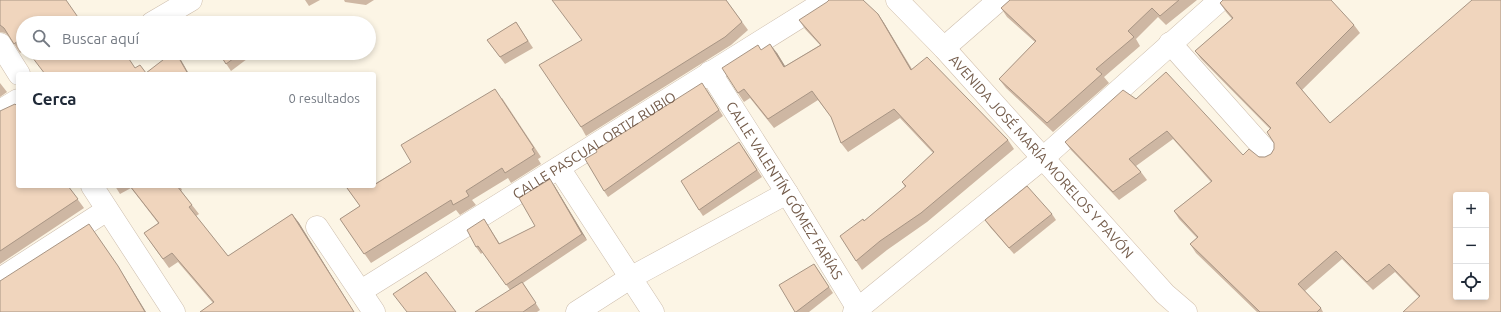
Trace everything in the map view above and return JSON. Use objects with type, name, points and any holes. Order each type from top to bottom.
[{"type":"street","points":[[164,16],[191,0]]},
{"type":"street","name":"CALLE PASCUAL ORTIZ RUBIO","points":[[361,291],[827,0]]},
{"type":"street","name":"AVENIDA JOSÉ MARÍA MORELOS Y PAVÓN","points":[[897,0],[944,48],[1042,159],[1165,294],[1186,312]]},
{"type":"street","points":[[944,48],[999,0]]},
{"type":"street","points":[[856,310],[1042,159],[1170,43],[1220,0]]},
{"type":"street","points":[[1170,43],[1268,153]]},
{"type":"street","points":[[0,44],[19,72]]},
{"type":"street","name":"CALLE VALENTÍN GÓMEZ FARÍAS","points":[[710,72],[787,193],[856,310]]},
{"type":"street","points":[[0,112],[16,101]]},
{"type":"street","points":[[559,168],[653,312]]},
{"type":"street","points":[[93,188],[174,312]]},
{"type":"street","points":[[577,312],[630,278],[787,193]]},
{"type":"street","points":[[0,279],[108,210]]},
{"type":"street","points":[[317,227],[374,312]]},
{"type":"building","points":[[0,0],[66,0],[77,16],[16,16],[16,42],[14,44],[4,28],[0,25]]},
{"type":"building","points":[[552,0],[726,0],[742,22],[725,37],[581,127],[539,65],[582,40]]},
{"type":"building","points":[[829,0],[863,0],[878,14],[911,70],[927,57],[1008,140],[921,213],[880,241],[856,261],[840,236],[863,219],[864,221],[906,186],[902,182],[934,152],[894,109],[841,143],[831,117],[812,91],[768,119],[744,89],[738,93],[722,68],[758,45],[761,50],[770,44],[784,67],[821,45],[799,20]]},
{"type":"building","points":[[1010,0],[1179,0],[1160,16],[1152,8],[1128,31],[1134,37],[1096,69],[1102,74],[1047,123],[999,79],[1036,41],[1001,8]]},
{"type":"building","points":[[1223,0],[1331,0],[1354,25],[1296,83],[1330,123],[1472,0],[1501,0],[1501,312],[1403,312],[1420,296],[1389,264],[1367,282],[1336,251],[1298,284],[1321,308],[1317,312],[1260,312],[1190,244],[1198,237],[1174,211],[1212,181],[1167,131],[1129,159],[1141,172],[1113,192],[1065,142],[1123,90],[1136,99],[1166,72],[1243,155],[1249,149],[1259,157],[1265,157],[1271,154],[1274,149],[1274,143],[1267,132],[1271,128],[1195,51],[1233,18],[1220,3]]},
{"type":"building","points":[[516,22],[528,41],[500,57],[487,40]]},
{"type":"building","points":[[34,60],[130,60],[135,68],[140,65],[145,72],[43,72]]},
{"type":"building","points":[[163,60],[180,60],[187,72],[147,72]]},
{"type":"building","points":[[223,60],[231,60],[226,64]]},
{"type":"building","points":[[702,83],[719,110],[604,191],[585,159],[597,152],[596,150]]},
{"type":"building","points":[[495,89],[534,148],[532,149],[535,154],[505,173],[502,168],[466,191],[469,196],[453,205],[451,200],[364,254],[340,219],[360,206],[347,188],[376,188],[376,184],[411,162],[401,145]]},
{"type":"building","points":[[15,104],[16,105],[16,188],[70,188],[78,199],[0,251],[0,111]]},
{"type":"building","points":[[739,142],[757,170],[699,210],[681,181]]},
{"type":"building","points":[[550,179],[582,234],[506,285],[478,246],[476,247],[467,230],[484,219],[499,244],[535,226],[519,198]]},
{"type":"building","points":[[1027,186],[1052,214],[1009,248],[985,220]]},
{"type":"building","points":[[132,188],[179,188],[192,205],[189,207],[228,256],[292,214],[354,312],[200,312],[214,302],[172,253],[163,259],[144,233],[159,223]]},
{"type":"building","points":[[89,224],[118,266],[145,312],[0,312],[0,281]]},
{"type":"building","points":[[814,264],[829,287],[795,312],[779,285]]},
{"type":"building","points":[[426,272],[456,312],[407,312],[393,294]]},
{"type":"building","points":[[522,282],[536,303],[523,312],[475,312]]}]
